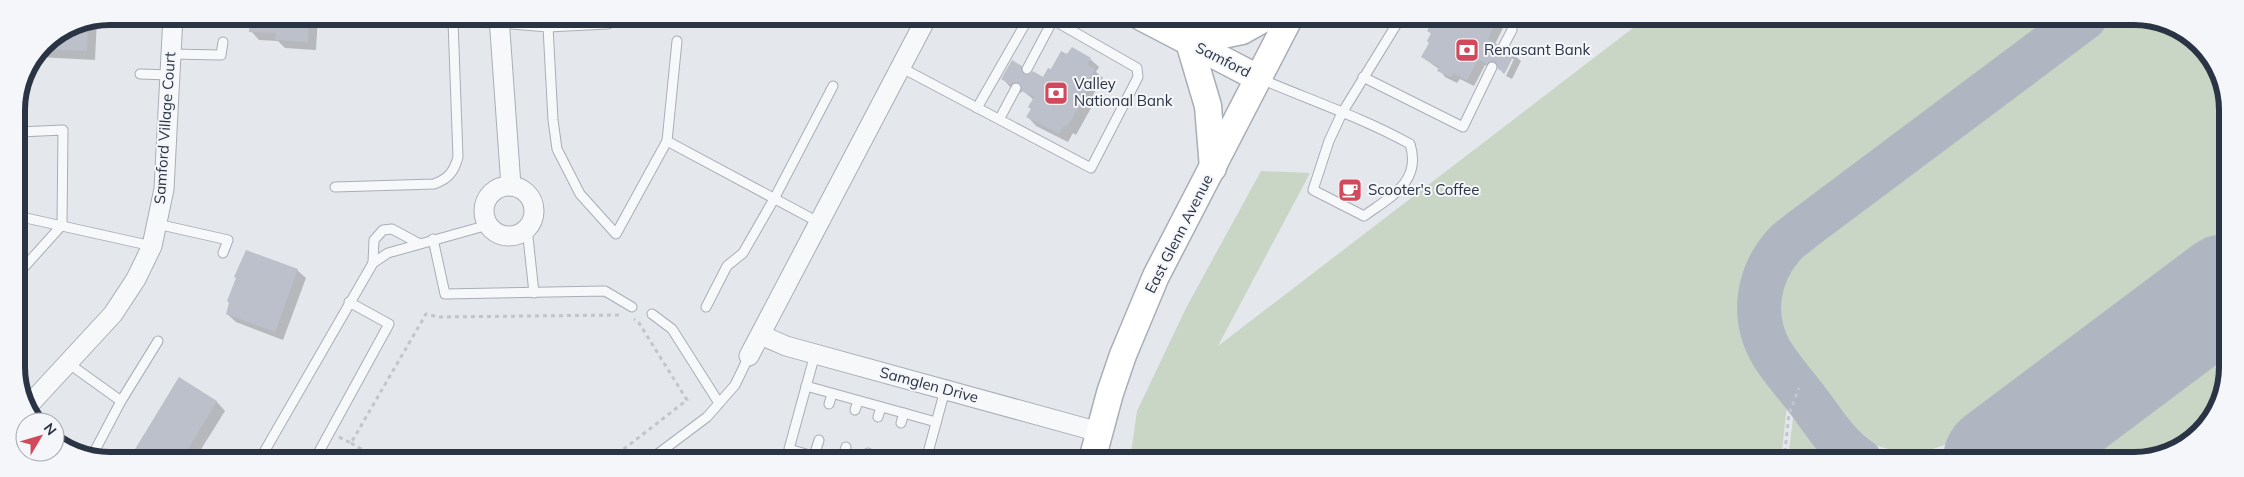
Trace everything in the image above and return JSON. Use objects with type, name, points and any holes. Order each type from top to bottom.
[{"type":"main road","name":"Samford","points":[[1156,25],[1258,78]]},
{"type":"main road","points":[[1213,168],[1208,106],[1188,42],[1242,31],[1253,25]]},
{"type":"main road","name":"East Glenn Avenue","points":[[1094,452],[1116,374],[1138,318],[1172,244],[1286,25]]},
{"type":"street","name":"Samford Village Court","points":[[33,401],[113,314],[136,279],[152,246],[164,189],[173,25]]},
{"type":"street","points":[[499,25],[511,186]]},
{"type":"street","points":[[749,356],[924,25]]},
{"type":"street","points":[[511,186],[522,190],[532,203],[532,219],[527,228],[514,235],[506,236],[498,234],[488,224],[484,214],[487,198],[499,188],[511,186]]},
{"type":"street","name":"Samglen Drive","points":[[760,335],[786,346],[1099,432]]},
{"type":"lane","points":[[335,187],[434,184],[445,180],[454,169],[458,157],[452,25]]},
{"type":"lane","points":[[534,25],[548,27],[588,25]]},
{"type":"lane","points":[[978,108],[1025,25]]},
{"type":"lane","points":[[1028,68],[1047,25]]},
{"type":"lane","points":[[902,68],[1000,118],[1091,168],[1138,77],[1137,68],[1063,25]]},
{"type":"lane","points":[[1258,78],[1342,113],[1387,132],[1410,144],[1413,156],[1407,181],[1395,194],[1364,216],[1313,190],[1329,141],[1342,113],[1396,25]]},
{"type":"lane","points":[[1503,47],[1512,30],[1512,25]]},
{"type":"lane","points":[[548,27],[553,120],[557,149],[580,194],[616,234],[667,141],[677,42]]},
{"type":"lane","points":[[171,54],[221,56],[223,42]]},
{"type":"lane","points":[[1363,78],[1463,127],[1492,67]]},
{"type":"lane","points":[[140,74],[170,75]]},
{"type":"lane","points":[[706,307],[727,266],[744,254],[833,86]]},
{"type":"lane","points":[[1000,118],[1016,88]]},
{"type":"lane","points":[[25,132],[63,130],[62,225],[25,266]]},
{"type":"lane","points":[[667,141],[820,223]]},
{"type":"lane","points":[[25,218],[152,246]]},
{"type":"lane","points":[[157,224],[228,240],[223,253]]},
{"type":"lane","points":[[264,452],[373,263],[388,253],[488,224]]},
{"type":"lane","points":[[527,228],[534,292]]},
{"type":"lane","points":[[373,263],[374,240],[383,230],[392,229],[418,243]]},
{"type":"lane","points":[[433,239],[445,294],[605,292],[632,307]]},
{"type":"lane","points":[[319,452],[389,324],[349,302]]},
{"type":"lane","points":[[652,314],[672,329],[719,403]]},
{"type":"lane","points":[[95,450],[121,401],[158,341]]},
{"type":"lane","points":[[800,452],[789,449],[815,354]]},
{"type":"lane","points":[[660,452],[707,417],[734,385],[749,356]]},
{"type":"lane","points":[[68,363],[121,401]]},
{"type":"lane","points":[[806,386],[936,422]]},
{"type":"lane","points":[[928,452],[945,390]]},
{"type":"lane","points":[[829,404],[832,394]]},
{"type":"lane","points":[[855,410],[858,401]]},
{"type":"lane","points":[[878,417],[881,407]]},
{"type":"lane","points":[[901,423],[904,413]]},
{"type":"lane","points":[[815,452],[819,440]]},
{"type":"lane","points":[[844,452],[846,447]]},
{"type":"path","points":[[351,443],[426,314],[438,317],[623,315]]},
{"type":"path","points":[[620,452],[688,400],[639,323],[631,317]]},
{"type":"path","points":[[1785,452],[1789,414],[1799,388]]},
{"type":"path","points":[[330,432],[366,452]]},
{"type":"green space","points":[[1637,25],[2053,25],[1791,221],[1762,251],[1751,274],[1748,286],[1745,312],[1746,325],[1754,349],[1788,396],[1782,452],[1131,452],[1137,411],[1186,308],[1261,171],[1310,173],[1218,346]]},
{"type":"green space","points":[[2096,25],[2134,25],[2150,27],[2171,34],[2194,50],[2210,73],[2217,94],[2219,110],[2219,244],[1958,440],[1930,450],[1901,452],[1873,445],[1846,430],[1785,348],[1775,324],[1774,297],[1782,271],[1798,250]]},
{"type":"green space","points":[[2219,336],[2219,367],[2214,394],[2208,409],[2190,431],[2176,441],[2150,450],[2134,452],[2065,452]]},
{"type":"green space","points":[[1801,412],[1831,452],[1789,452],[1793,418]]},
{"type":"building","points":[[249,25],[309,25],[308,42],[275,40],[276,33],[249,32]]},
{"type":"building","name":"Renasant Bank","points":[[1430,25],[1495,25],[1488,39],[1497,44],[1498,50],[1501,53],[1509,50],[1515,53],[1505,73],[1498,69],[1495,62],[1491,61],[1487,64],[1478,60],[1467,80],[1453,73],[1451,77],[1437,71],[1439,67],[1421,57],[1429,43],[1427,41],[1431,33],[1427,31]]},
{"type":"building","points":[[88,29],[87,51],[51,49],[68,36]]},
{"type":"building","name":"Valley National Bank","points":[[1072,47],[1091,58],[1087,65],[1095,69],[1085,87],[1089,89],[1067,127],[1064,126],[1059,134],[1026,117],[1031,109],[1028,107],[1034,97],[1022,91],[1019,83],[1015,82],[1011,85],[1001,79],[1012,60],[1022,66],[1021,70],[1024,74],[1030,74],[1033,71],[1043,77],[1048,68],[1051,69],[1061,51],[1067,54]]},
{"type":"building","points":[[246,250],[298,269],[275,332],[226,314],[229,303],[227,301],[236,278],[234,277]]},
{"type":"building","points":[[179,377],[217,401],[186,452],[133,452]]},
{"type":"taxiway","points":[[1850,452],[1832,433],[1784,371],[1765,339],[1759,311],[1760,297],[1767,270],[1783,246],[1793,237],[2076,25]]},
{"type":"runway","points":[[2009,452],[2219,294]]},
{"type":"place","name":"Renasant Bank","points":[[1467,50]]},
{"type":"place","name":"Valley National Bank","points":[[1056,93]]},
{"type":"place","name":"Scooter's Coffee","points":[[1350,190]]}]
